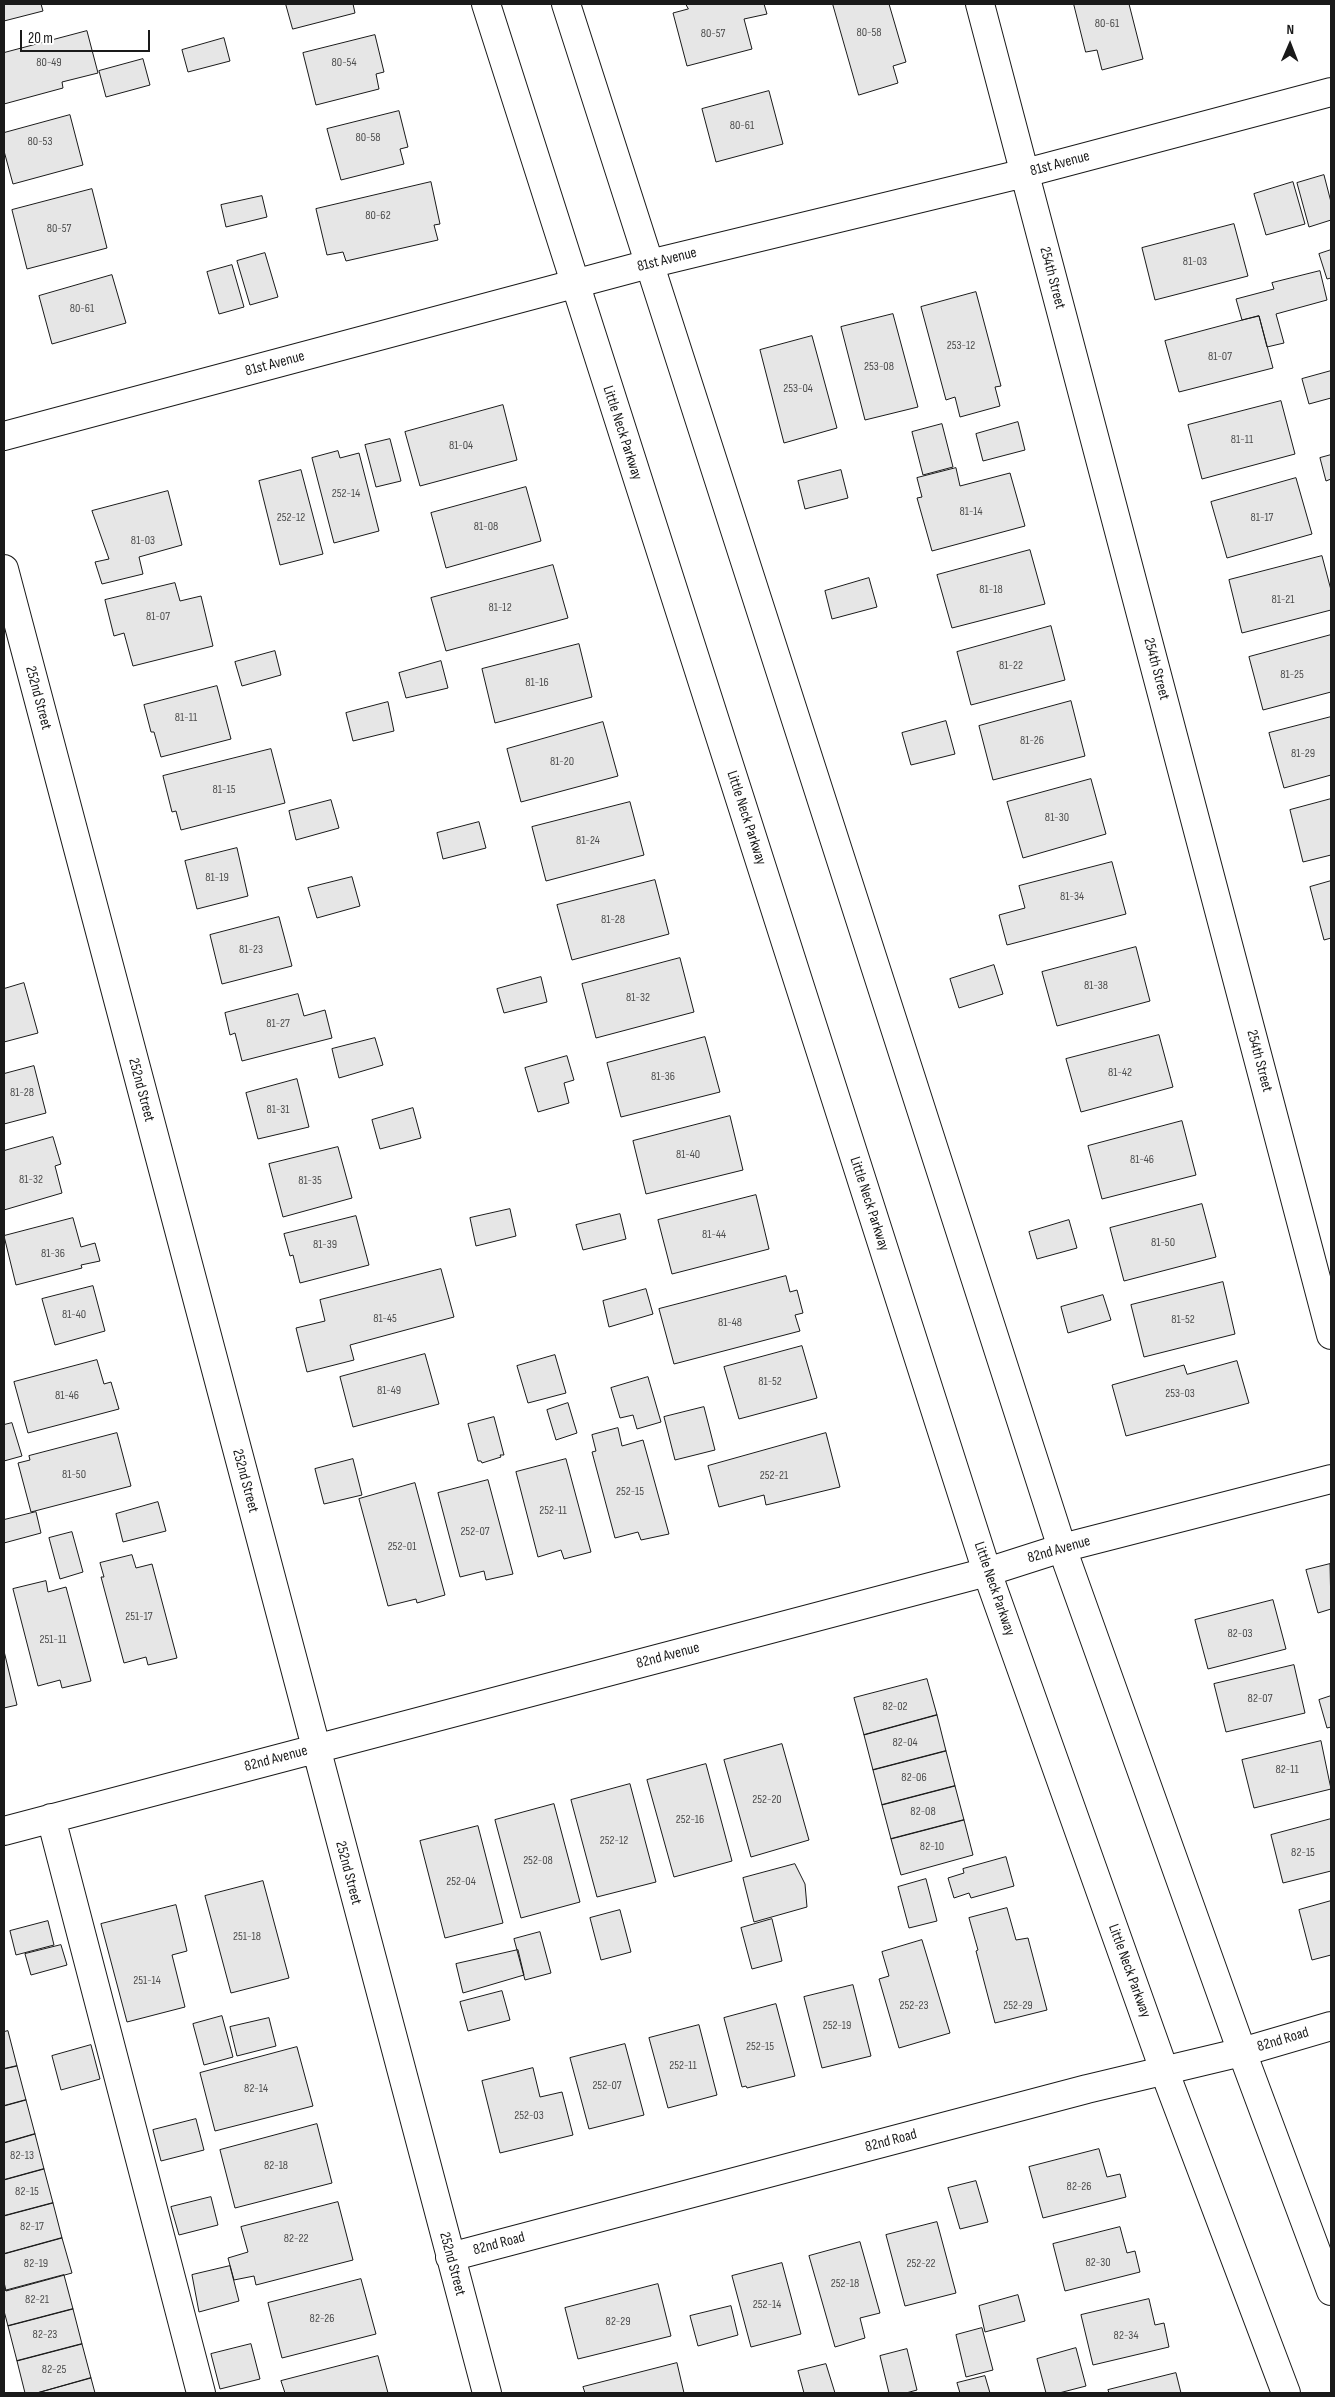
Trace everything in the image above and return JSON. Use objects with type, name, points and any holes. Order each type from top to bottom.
[{"type":"street","name":"Little Neck Parkway","points":[[486,4],[987,1572],[1164,2070],[1286,2393]]},
{"type":"street","points":[[566,4],[1062,1548],[1242,2052],[1331,2291]]},
{"type":"street","name":"254th Street","points":[[980,4],[1331,1335]]},
{"type":"street","name":"81st Avenue","points":[[4,436],[575,286],[650,264],[1025,173],[1331,92]]},
{"type":"street","name":"252nd Street","points":[[4,569],[487,2393]]},
{"type":"street","name":"82nd Avenue","points":[[4,1831],[987,1572],[1062,1548],[1331,1479]]},
{"type":"street","points":[[51,1818],[201,2393]]},
{"type":"street","name":"82nd Road","points":[[450,2257],[1164,2070],[1242,2052],[1331,2026]]},
{"type":"building","points":[[4,4],[41,4],[43,11],[4,21]]},
{"type":"building","points":[[286,4],[353,4],[355,13],[293,29]]},
{"type":"building","points":[[686,4],[764,4],[767,14],[744,19],[752,49],[687,66],[673,13],[688,9]]},
{"type":"building","points":[[833,4],[889,4],[906,62],[893,66],[898,83],[859,95]]},
{"type":"building","points":[[1074,4],[1129,4],[1143,59],[1102,70],[1097,50],[1086,52]]},
{"type":"building","points":[[87,31],[98,73],[62,82],[63,88],[4,104],[4,53]]},
{"type":"building","points":[[375,35],[384,72],[376,74],[379,89],[316,105],[303,53]]},
{"type":"building","points":[[224,38],[230,61],[188,72],[182,50]]},
{"type":"building","points":[[143,59],[150,85],[106,97],[99,71]]},
{"type":"building","points":[[769,91],[783,144],[716,162],[702,109]]},
{"type":"building","points":[[399,111],[408,147],[400,149],[404,164],[341,180],[327,129]]},
{"type":"building","points":[[70,115],[83,165],[13,184],[4,151],[4,133]]},
{"type":"building","points":[[1324,175],[1331,202],[1331,220],[1309,227],[1297,183]]},
{"type":"building","points":[[431,182],[440,224],[434,225],[438,240],[346,261],[343,252],[327,255],[316,209]]},
{"type":"building","points":[[1293,182],[1305,224],[1266,235],[1254,194]]},
{"type":"building","points":[[92,189],[107,248],[27,269],[12,210]]},
{"type":"building","points":[[262,196],[267,217],[226,227],[221,205]]},
{"type":"building","points":[[1234,224],[1248,276],[1155,300],[1142,248]]},
{"type":"building","points":[[1331,250],[1331,278],[1327,279],[1319,254]]},
{"type":"building","points":[[265,253],[278,297],[250,305],[237,261]]},
{"type":"building","points":[[232,265],[244,307],[219,314],[207,272]]},
{"type":"building","points":[[1320,271],[1327,300],[1276,314],[1284,343],[1267,347],[1259,316],[1242,320],[1236,299],[1274,289],[1272,283]]},
{"type":"building","points":[[112,275],[126,323],[52,344],[39,296]]},
{"type":"building","points":[[976,292],[1001,386],[995,387],[1000,406],[960,417],[955,397],[946,400],[921,307]]},
{"type":"building","points":[[893,314],[918,407],[865,420],[841,327]]},
{"type":"building","points":[[1259,316],[1273,368],[1179,392],[1165,341]]},
{"type":"building","points":[[812,336],[837,428],[784,443],[760,350]]},
{"type":"building","points":[[1331,371],[1331,398],[1309,404],[1302,379]]},
{"type":"building","points":[[1281,401],[1295,454],[1202,479],[1188,425]]},
{"type":"building","points":[[503,405],[517,460],[420,486],[405,432]]},
{"type":"building","points":[[1018,422],[1025,450],[983,461],[976,434]]},
{"type":"building","points":[[942,424],[953,467],[923,475],[912,432]]},
{"type":"building","points":[[390,439],[401,481],[376,487],[365,445]]},
{"type":"building","points":[[338,451],[340,458],[359,453],[379,531],[334,543],[312,458]]},
{"type":"building","points":[[1331,455],[1331,479],[1326,481],[1320,458]]},
{"type":"building","points":[[956,468],[960,486],[1010,473],[1025,526],[932,551],[917,498],[922,497],[917,478]]},
{"type":"building","points":[[301,470],[323,554],[280,565],[259,481]]},
{"type":"building","points":[[841,470],[848,498],[805,509],[798,481]]},
{"type":"building","points":[[1296,478],[1312,534],[1227,558],[1211,502]]},
{"type":"building","points":[[526,487],[541,541],[446,568],[431,513]]},
{"type":"building","points":[[168,491],[182,545],[139,557],[143,574],[102,584],[95,562],[109,559],[92,511]]},
{"type":"building","points":[[1030,550],[1045,604],[952,628],[937,575]]},
{"type":"building","points":[[1322,556],[1331,590],[1331,610],[1242,633],[1229,580]]},
{"type":"building","points":[[553,565],[568,618],[446,651],[431,598]]},
{"type":"building","points":[[869,578],[877,607],[832,619],[825,591]]},
{"type":"building","points":[[175,583],[180,601],[201,596],[213,646],[133,666],[124,633],[114,636],[105,600]]},
{"type":"building","points":[[1051,626],[1065,680],[971,705],[957,652]]},
{"type":"building","points":[[1331,635],[1331,692],[1263,710],[1249,657]]},
{"type":"building","points":[[579,644],[592,697],[495,723],[482,669]]},
{"type":"building","points":[[275,651],[281,675],[242,686],[235,662]]},
{"type":"building","points":[[441,661],[448,688],[406,698],[399,673]]},
{"type":"building","points":[[217,686],[231,739],[161,757],[154,732],[151,732],[144,705]]},
{"type":"building","points":[[1071,701],[1085,756],[993,780],[979,726]]},
{"type":"building","points":[[388,702],[394,731],[353,741],[346,713]]},
{"type":"building","points":[[1331,717],[1331,775],[1284,788],[1269,733]]},
{"type":"building","points":[[946,721],[955,754],[911,765],[902,733]]},
{"type":"building","points":[[603,722],[618,776],[521,802],[507,749]]},
{"type":"building","points":[[271,749],[285,803],[181,830],[176,811],[172,812],[163,776]]},
{"type":"building","points":[[1091,779],[1106,834],[1023,858],[1007,802]]},
{"type":"building","points":[[1331,799],[1331,855],[1303,862],[1290,810]]},
{"type":"building","points":[[331,800],[339,828],[296,840],[289,811]]},
{"type":"building","points":[[630,802],[644,855],[546,881],[532,827]]},
{"type":"building","points":[[479,822],[486,848],[443,859],[437,833]]},
{"type":"building","points":[[237,848],[248,896],[197,909],[185,861]]},
{"type":"building","points":[[1112,862],[1126,914],[1007,945],[999,915],[1025,908],[1019,886]]},
{"type":"building","points":[[352,877],[360,906],[317,918],[308,888]]},
{"type":"building","points":[[655,880],[669,934],[572,960],[557,905]]},
{"type":"building","points":[[1331,881],[1331,938],[1324,940],[1310,887]]},
{"type":"building","points":[[279,917],[292,966],[222,984],[210,935]]},
{"type":"building","points":[[1136,947],[1150,1001],[1057,1026],[1042,972]]},
{"type":"building","points":[[680,958],[694,1012],[596,1038],[582,984]]},
{"type":"building","points":[[994,965],[1003,994],[959,1008],[950,979]]},
{"type":"building","points":[[541,977],[547,1002],[504,1013],[497,989]]},
{"type":"building","points":[[24,983],[38,1033],[4,1042],[4,989]]},
{"type":"building","points":[[298,994],[304,1016],[325,1010],[332,1038],[242,1061],[235,1033],[230,1035],[225,1013]]},
{"type":"building","points":[[1159,1035],[1173,1087],[1081,1112],[1066,1059]]},
{"type":"building","points":[[705,1037],[720,1092],[621,1117],[607,1063]]},
{"type":"building","points":[[375,1038],[383,1065],[339,1078],[332,1049]]},
{"type":"building","points":[[567,1056],[574,1080],[564,1083],[569,1103],[538,1112],[525,1068]]},
{"type":"building","points":[[34,1066],[46,1113],[4,1124],[4,1074]]},
{"type":"building","points":[[297,1079],[309,1127],[258,1139],[246,1093]]},
{"type":"building","points":[[413,1108],[421,1138],[380,1149],[372,1120]]},
{"type":"building","points":[[730,1116],[743,1170],[646,1194],[633,1141]]},
{"type":"building","points":[[1182,1121],[1196,1175],[1102,1199],[1088,1146]]},
{"type":"building","points":[[53,1137],[61,1164],[55,1166],[62,1193],[4,1210],[4,1151]]},
{"type":"building","points":[[338,1147],[352,1198],[283,1217],[269,1164]]},
{"type":"building","points":[[756,1195],[769,1249],[672,1274],[658,1220]]},
{"type":"building","points":[[1202,1204],[1216,1257],[1124,1281],[1110,1228]]},
{"type":"building","points":[[510,1209],[516,1236],[476,1246],[470,1218]]},
{"type":"building","points":[[620,1214],[626,1239],[583,1250],[576,1225]]},
{"type":"building","points":[[356,1216],[369,1265],[300,1283],[293,1255],[290,1256],[284,1234]]},
{"type":"building","points":[[73,1218],[81,1247],[95,1243],[100,1261],[81,1265],[82,1268],[16,1285],[4,1236]]},
{"type":"building","points":[[1069,1220],[1077,1248],[1037,1259],[1029,1232]]},
{"type":"building","points":[[441,1269],[454,1317],[350,1345],[354,1360],[307,1372],[296,1328],[325,1321],[320,1300]]},
{"type":"building","points":[[786,1276],[790,1292],[797,1290],[803,1313],[795,1315],[800,1331],[674,1364],[659,1309]]},
{"type":"building","points":[[1223,1282],[1235,1334],[1144,1357],[1131,1305]]},
{"type":"building","points":[[93,1286],[105,1331],[55,1345],[42,1299]]},
{"type":"building","points":[[646,1289],[653,1314],[609,1327],[603,1301]]},
{"type":"building","points":[[1103,1295],[1111,1320],[1068,1333],[1061,1307]]},
{"type":"building","points":[[802,1346],[817,1398],[739,1419],[724,1367]]},
{"type":"building","points":[[425,1354],[439,1404],[353,1427],[340,1377]]},
{"type":"building","points":[[555,1355],[566,1393],[528,1403],[517,1366]]},
{"type":"building","points":[[97,1360],[104,1384],[111,1382],[119,1409],[28,1433],[14,1382]]},
{"type":"building","points":[[1237,1361],[1249,1403],[1126,1436],[1112,1385],[1184,1365],[1187,1374]]},
{"type":"building","points":[[648,1377],[661,1422],[637,1429],[633,1415],[620,1418],[611,1388]]},
{"type":"building","points":[[568,1403],[577,1433],[556,1440],[547,1410]]},
{"type":"building","points":[[704,1407],[715,1450],[675,1460],[664,1417]]},
{"type":"building","points":[[494,1417],[504,1455],[482,1463],[478,1461],[468,1424]]},
{"type":"building","points":[[12,1423],[22,1456],[4,1461],[4,1425]]},
{"type":"building","points":[[618,1428],[622,1446],[643,1440],[669,1534],[641,1540],[638,1532],[615,1538],[592,1452],[596,1451],[592,1435]]},
{"type":"building","points":[[117,1433],[131,1486],[31,1512],[18,1463],[30,1460],[29,1456]]},
{"type":"building","points":[[826,1433],[840,1487],[766,1505],[764,1495],[719,1507],[708,1466]]},
{"type":"building","points":[[353,1459],[362,1495],[324,1504],[315,1469]]},
{"type":"building","points":[[566,1459],[591,1552],[564,1559],[561,1550],[538,1557],[516,1472]]},
{"type":"building","points":[[488,1480],[513,1574],[486,1580],[484,1571],[460,1577],[438,1493]]},
{"type":"building","points":[[415,1483],[445,1595],[417,1603],[416,1599],[388,1606],[359,1499]]},
{"type":"building","points":[[158,1502],[166,1531],[123,1542],[116,1514]]},
{"type":"building","points":[[36,1512],[41,1533],[4,1543],[4,1520]]},
{"type":"building","points":[[72,1532],[83,1572],[60,1579],[49,1538]]},
{"type":"building","points":[[132,1555],[136,1568],[152,1564],[177,1658],[148,1665],[146,1657],[124,1663],[101,1577],[104,1577],[100,1563]]},
{"type":"building","points":[[1330,1564],[1331,1609],[1318,1613],[1306,1570]]},
{"type":"building","points":[[46,1581],[48,1592],[66,1587],[91,1681],[62,1688],[60,1680],[38,1686],[13,1589]]},
{"type":"building","points":[[1273,1600],[1286,1649],[1208,1669],[1195,1620]]},
{"type":"building","points":[[4,1651],[17,1705],[4,1708]]},
{"type":"building","points":[[1294,1665],[1305,1713],[1226,1732],[1214,1684]]},
{"type":"building","points":[[927,1679],[937,1715],[864,1735],[854,1698]]},
{"type":"building","points":[[1331,1696],[1331,1727],[1327,1728],[1319,1700]]},
{"type":"building","points":[[937,1715],[946,1751],[873,1770],[864,1735]]},
{"type":"building","points":[[1321,1741],[1331,1789],[1254,1808],[1242,1760]]},
{"type":"building","points":[[782,1744],[809,1840],[751,1857],[724,1760]]},
{"type":"building","points":[[946,1751],[955,1786],[882,1805],[873,1770]]},
{"type":"building","points":[[706,1764],[732,1861],[674,1877],[647,1780]]},
{"type":"building","points":[[630,1784],[656,1882],[597,1897],[571,1800]]},
{"type":"building","points":[[955,1786],[964,1820],[891,1839],[882,1805]]},
{"type":"building","points":[[554,1804],[580,1902],[521,1918],[495,1820]]},
{"type":"building","points":[[1331,1819],[1331,1871],[1283,1883],[1271,1835]]},
{"type":"building","points":[[964,1820],[973,1855],[901,1875],[891,1839]]},
{"type":"building","points":[[478,1826],[503,1923],[445,1938],[420,1841]]},
{"type":"building","points":[[1006,1857],[1014,1886],[971,1898],[969,1893],[954,1898],[948,1878],[964,1873],[963,1869]]},
{"type":"building","points":[[795,1864],[805,1884],[807,1907],[754,1922],[743,1878]]},
{"type":"building","points":[[926,1879],[937,1921],[909,1928],[898,1887]]},
{"type":"building","points":[[263,1881],[289,1978],[231,1993],[205,1896]]},
{"type":"building","points":[[1331,1901],[1331,1955],[1312,1960],[1299,1910]]},
{"type":"building","points":[[176,1905],[187,1951],[172,1955],[185,2007],[127,2022],[101,1924]]},
{"type":"building","points":[[1007,1908],[1016,1940],[1028,1938],[1047,2010],[995,2023],[969,1918]]},
{"type":"building","points":[[620,1910],[631,1952],[601,1960],[590,1918]]},
{"type":"building","points":[[772,1919],[782,1961],[752,1969],[741,1928]]},
{"type":"building","points":[[48,1921],[54,1945],[16,1955],[10,1931]]},
{"type":"building","points":[[540,1932],[551,1973],[525,1980],[514,1939]]},
{"type":"building","points":[[922,1940],[950,2033],[899,2048],[879,1979],[889,1976],[882,1952]]},
{"type":"building","points":[[61,1945],[67,1965],[31,1975],[25,1954]]},
{"type":"building","points":[[518,1950],[524,1975],[463,1993],[456,1964]]},
{"type":"building","points":[[853,1985],[871,2056],[822,2068],[804,1997]]},
{"type":"building","points":[[502,1991],[510,2020],[468,2031],[460,2002]]},
{"type":"building","points":[[776,2004],[795,2076],[747,2088],[746,2086],[742,2087],[724,2018]]},
{"type":"building","points":[[222,2016],[233,2057],[204,2065],[193,2024]]},
{"type":"building","points":[[269,2018],[276,2046],[237,2056],[230,2027]]},
{"type":"building","points":[[699,2025],[717,2095],[668,2108],[649,2038]]},
{"type":"building","points":[[8,2031],[17,2066],[4,2069],[4,2032]]},
{"type":"building","points":[[625,2044],[644,2115],[589,2129],[570,2058]]},
{"type":"building","points":[[91,2045],[100,2079],[61,2090],[52,2056]]},
{"type":"building","points":[[297,2047],[313,2106],[215,2131],[200,2073]]},
{"type":"building","points":[[17,2066],[26,2100],[4,2106],[4,2069]]},
{"type":"building","points":[[533,2068],[540,2097],[562,2092],[573,2135],[500,2153],[482,2081]]},
{"type":"building","points":[[26,2100],[35,2134],[4,2143],[4,2106]]},
{"type":"building","points":[[196,2119],[204,2150],[161,2161],[153,2130]]},
{"type":"building","points":[[317,2124],[332,2183],[235,2208],[220,2150]]},
{"type":"building","points":[[35,2134],[44,2169],[4,2180],[4,2143]]},
{"type":"building","points":[[1099,2149],[1107,2177],[1120,2174],[1126,2197],[1043,2218],[1029,2167]]},
{"type":"building","points":[[44,2169],[53,2203],[4,2216],[4,2180]]},
{"type":"building","points":[[976,2181],[988,2222],[960,2229],[948,2188]]},
{"type":"building","points":[[211,2197],[218,2225],[179,2235],[171,2207]]},
{"type":"building","points":[[338,2202],[353,2260],[256,2285],[254,2276],[234,2280],[228,2258],[248,2252],[241,2227]]},
{"type":"building","points":[[53,2203],[62,2238],[4,2254],[4,2216]]},
{"type":"building","points":[[937,2222],[956,2293],[905,2306],[886,2235]]},
{"type":"building","points":[[1120,2227],[1127,2253],[1135,2251],[1140,2272],[1065,2291],[1053,2244]]},
{"type":"building","points":[[62,2238],[72,2273],[6,2291],[4,2282],[4,2254]]},
{"type":"building","points":[[860,2242],[880,2313],[860,2318],[865,2338],[835,2347],[809,2256]]},
{"type":"building","points":[[782,2263],[801,2334],[751,2347],[732,2276]]},
{"type":"building","points":[[230,2266],[239,2301],[199,2312],[192,2275]]},
{"type":"building","points":[[64,2275],[73,2309],[8,2326],[4,2311],[4,2291]]},
{"type":"building","points":[[361,2279],[376,2334],[282,2358],[268,2303]]},
{"type":"building","points":[[658,2284],[671,2336],[578,2359],[565,2308]]},
{"type":"building","points":[[1018,2295],[1025,2321],[985,2332],[979,2306]]},
{"type":"building","points":[[1149,2299],[1155,2325],[1164,2323],[1169,2347],[1093,2365],[1081,2315]]},
{"type":"building","points":[[731,2306],[738,2335],[698,2346],[690,2316]]},
{"type":"building","points":[[73,2309],[82,2344],[17,2361],[8,2326]]},
{"type":"building","points":[[982,2328],[993,2370],[966,2377],[956,2335]]},
{"type":"building","points":[[82,2344],[91,2378],[37,2393],[25,2393],[17,2361]]},
{"type":"building","points":[[251,2344],[260,2379],[220,2389],[211,2354]]},
{"type":"building","points":[[1076,2348],[1086,2386],[1059,2393],[1046,2393],[1037,2359]]},
{"type":"building","points":[[907,2349],[917,2390],[906,2393],[889,2393],[880,2356]]},
{"type":"building","points":[[378,2356],[388,2393],[285,2393],[281,2381]]},
{"type":"building","points":[[677,2363],[684,2393],[585,2393],[583,2387]]},
{"type":"building","points":[[826,2364],[835,2393],[804,2393],[798,2371]]},
{"type":"building","points":[[1176,2373],[1181,2393],[1109,2393],[1108,2390]]},
{"type":"building","points":[[985,2376],[990,2393],[960,2393],[957,2383]]},
{"type":"building","points":[[91,2378],[95,2393],[37,2393]]}]
